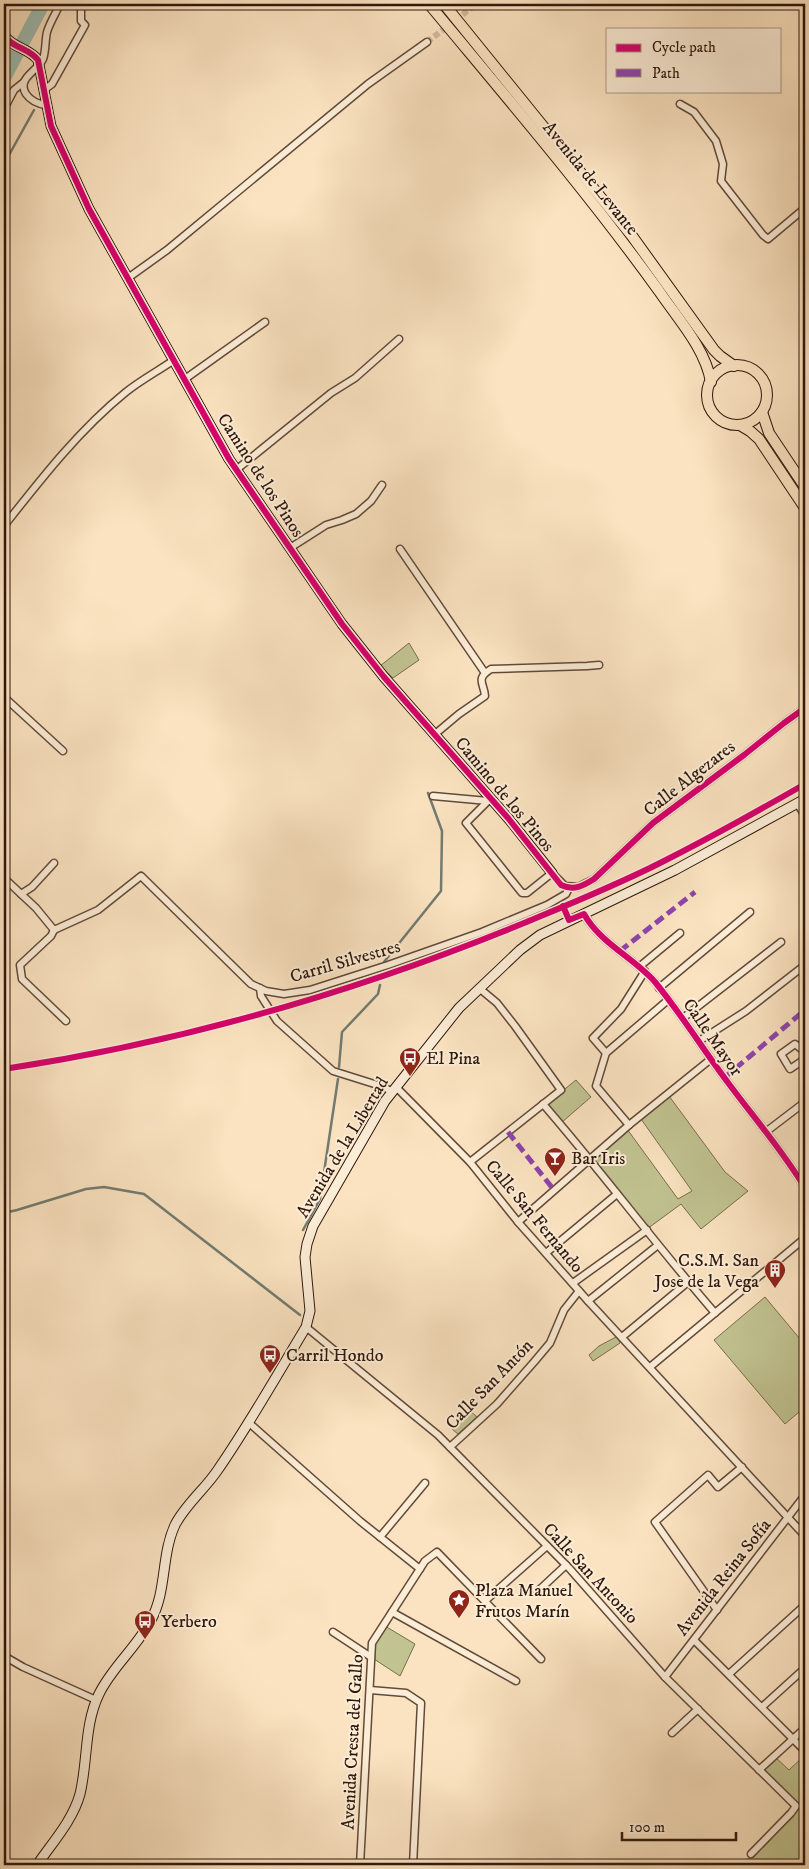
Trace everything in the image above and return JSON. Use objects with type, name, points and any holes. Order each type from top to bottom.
[{"type":"main road","name":"Avenida de Levante","points":[[429,4],[568,172],[648,276],[700,350],[707,365],[711,382]]},
{"type":"main road","name":"Avenida de Levante","points":[[444,4],[632,236],[714,350],[734,366]]},
{"type":"main road","name":"Camino de los Pinos","points":[[6,39],[32,54],[39,63],[51,126],[90,209],[236,470],[342,624],[384,677],[552,873]]},
{"type":"main road","points":[[740,425],[755,420],[762,412],[767,396],[763,380],[751,369],[734,366],[723,369],[711,382],[708,397],[712,412],[724,422],[740,425],[759,439],[805,508]]},
{"type":"main road","points":[[762,412],[769,433],[805,487]]},
{"type":"main road","name":"Avenida de la Libertad","points":[[37,1865],[78,1800],[96,1700],[104,1684],[136,1643],[155,1614],[170,1538],[177,1522],[216,1472],[306,1326],[310,1311],[304,1263],[311,1232],[363,1138],[394,1089],[453,1015],[479,988],[534,939],[692,862],[801,801]]},
{"type":"street","points":[[4,109],[14,90],[24,82],[43,59],[48,30],[60,4]]},
{"type":"street","points":[[44,90],[52,84],[84,25],[80,21],[82,4]]},
{"type":"street","points":[[128,278],[167,250],[368,84],[426,42]]},
{"type":"street","points":[[24,82],[24,88],[28,97],[36,103],[46,106]]},
{"type":"street","points":[[680,104],[694,112],[713,136],[723,164],[721,181],[763,235],[768,239],[805,208]]},
{"type":"street","points":[[185,379],[265,322]]},
{"type":"street","points":[[236,470],[331,393],[355,378],[399,339]]},
{"type":"street","points":[[4,526],[42,478],[82,433],[126,392],[174,360]]},
{"type":"street","points":[[290,548],[326,525],[356,514],[371,501],[382,485]]},
{"type":"street","points":[[400,549],[485,673]]},
{"type":"street","points":[[434,735],[485,696],[481,686],[481,679],[491,669],[599,664]]},
{"type":"street","points":[[4,697],[63,752]]},
{"type":"street","name":"Calle Algezares","points":[[569,888],[583,886],[594,879],[653,823],[805,708]]},
{"type":"street","points":[[433,796],[489,800]]},
{"type":"street","points":[[489,800],[466,823],[522,893],[527,893],[552,873]]},
{"type":"street","points":[[801,801],[805,816]]},
{"type":"street","points":[[21,894],[32,887],[54,863]]},
{"type":"street","name":"Camino de los Pinos","points":[[552,873],[561,884],[569,888]]},
{"type":"street","name":"Carril Silvestres","points":[[54,930],[98,910],[141,876],[251,984],[266,991],[284,994],[310,990],[388,965],[530,912],[566,894],[569,888]]},
{"type":"street","points":[[4,878],[54,930],[51,936],[20,965],[22,979],[66,1021]]},
{"type":"street","points":[[659,988],[750,912]]},
{"type":"street","name":"Calle Mayor","points":[[584,914],[600,932],[639,966],[659,988],[683,1018],[733,1090],[786,1156],[805,1188]]},
{"type":"street","points":[[639,966],[680,933]]},
{"type":"street","points":[[683,1018],[781,942]]},
{"type":"street","points":[[699,1041],[746,1011],[804,968]]},
{"type":"street","points":[[606,1053],[594,1038],[621,1009],[645,972]]},
{"type":"street","points":[[260,988],[262,996],[277,1021],[332,1071],[394,1089]]},
{"type":"street","points":[[470,1162],[561,1090],[515,1026],[496,1003],[479,988]]},
{"type":"street","points":[[629,1125],[596,1086],[606,1053],[668,1000]]},
{"type":"street","points":[[805,1050],[795,1044],[781,1054],[790,1069],[805,1059]]},
{"type":"street","points":[[518,1222],[629,1125],[711,1059]]},
{"type":"street","name":"Calle San Fernando","points":[[394,1089],[470,1162],[518,1222],[579,1291],[805,1536]]},
{"type":"street","points":[[767,1131],[805,1102]]},
{"type":"street","points":[[543,1104],[715,1313]]},
{"type":"street","points":[[546,1253],[617,1194]]},
{"type":"street","points":[[573,1283],[646,1230]]},
{"type":"street","points":[[650,1367],[805,1238]]},
{"type":"street","points":[[588,1301],[658,1245]]},
{"type":"street","points":[[622,1337],[688,1282]]},
{"type":"street","name":"Calle San Antón","points":[[450,1447],[497,1404],[550,1343],[564,1310],[579,1291]]},
{"type":"street","name":"Calle San Antonio","points":[[306,1326],[438,1435],[566,1565],[665,1677],[796,1806],[751,1854]]},
{"type":"street","points":[[248,1422],[380,1537],[420,1569]]},
{"type":"street","points":[[716,1610],[655,1522],[708,1475],[718,1487],[742,1467]]},
{"type":"street","points":[[380,1537],[425,1483]]},
{"type":"street","name":"Avenida Reina Sofía","points":[[665,1677],[805,1495]]},
{"type":"street","points":[[541,1659],[485,1601],[547,1546]]},
{"type":"street","name":"Avenida Cresta del Gallo","points":[[360,1865],[372,1643],[425,1561],[437,1552],[485,1601]]},
{"type":"street","points":[[537,1592],[566,1565]]},
{"type":"street","points":[[729,1674],[805,1605]]},
{"type":"street","points":[[392,1612],[516,1681]]},
{"type":"street","points":[[333,1632],[371,1657]]},
{"type":"street","points":[[694,1640],[805,1751]]},
{"type":"street","points":[[4,1656],[23,1667],[96,1700]]},
{"type":"street","points":[[762,1708],[805,1668]]},
{"type":"street","points":[[370,1690],[406,1693],[421,1703],[413,1865]]},
{"type":"street","points":[[672,1733],[698,1709]]},
{"type":"street","points":[[759,1770],[805,1728]]},
{"type":"green space","points":[[409,643],[419,660],[393,678],[380,666]]},
{"type":"green space","points":[[576,1080],[591,1097],[561,1123],[545,1105]]},
{"type":"green space","points":[[669,1096],[725,1172],[748,1191],[701,1229],[681,1204],[647,1229],[591,1159],[627,1129],[678,1199],[692,1191],[641,1119]]},
{"type":"green space","points":[[765,1297],[805,1345],[805,1407],[785,1424],[714,1340]]},
{"type":"green space","points":[[616,1337],[620,1339],[620,1343],[593,1361],[589,1355],[599,1346]]},
{"type":"green space","points":[[468,1409],[477,1417],[458,1434],[452,1429]]},
{"type":"green space","points":[[385,1626],[415,1644],[400,1676],[371,1657],[372,1643]]},
{"type":"green space","points":[[805,1755],[805,1865],[749,1865],[747,1860],[796,1806],[759,1770],[774,1756],[789,1770]]},
{"type":"waterway","points":[[4,78],[43,4]]},
{"type":"waterway","points":[[4,164],[34,110]]},
{"type":"waterway","points":[[384,962],[441,891],[442,831],[428,793]]},
{"type":"waterway","points":[[339,1067],[342,1032],[378,994],[380,985]]},
{"type":"waterway","points":[[303,1230],[320,1199],[338,1079]]},
{"type":"waterway","points":[[4,1213],[86,1189],[104,1187],[144,1194],[300,1315]]},
{"type":"tunnel","points":[[427,42],[475,5]]},
{"type":"marked path","points":[[620,951],[695,892]]},
{"type":"marked path","points":[[724,1078],[805,1010]]},
{"type":"marked path","points":[[508,1132],[554,1190]]},
{"type":"cycle path","points":[[4,35],[11,43],[30,53],[38,60],[51,126],[89,209],[229,459],[342,624],[384,677],[508,818],[561,885],[570,888],[578,887],[594,879],[653,823],[805,708]]},
{"type":"cycle path","points":[[4,1069],[137,1045],[203,1029],[268,1012],[397,971],[524,923],[628,879],[716,834],[805,784]]},
{"type":"cycle path","points":[[563,906],[569,920],[584,914],[608,942],[647,973],[655,982],[778,1148],[805,1188]]},
{"type":"place","name":"El Pina","points":[[410,1077]]},
{"type":"place","name":"Bar Iris","points":[[555,1177]]},
{"type":"place","name":"C.S.M. San Jose de la Vega","points":[[775,1289]]},
{"type":"place","name":"Carril Hondo","points":[[270,1374]]},
{"type":"place","name":"Plaza Manuel Frutos Marín","points":[[459,1619]]},
{"type":"place","name":"Yerbero","points":[[145,1640]]}]
